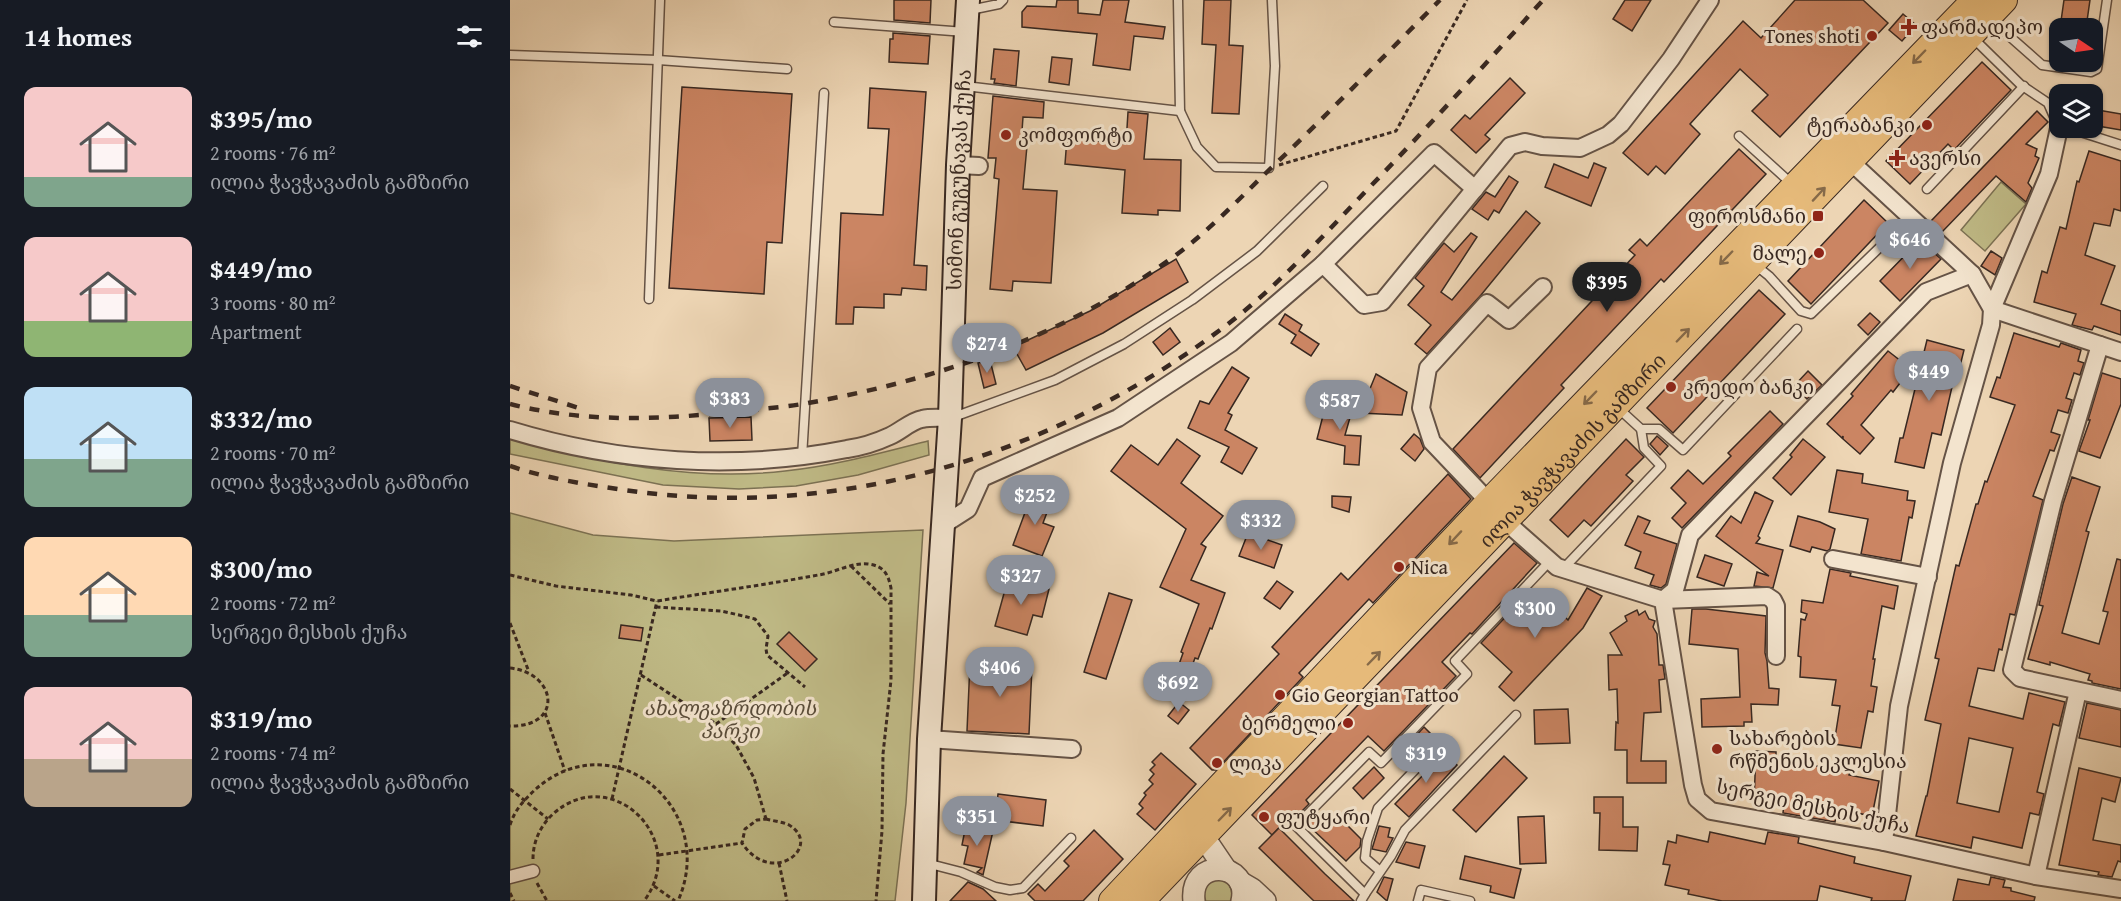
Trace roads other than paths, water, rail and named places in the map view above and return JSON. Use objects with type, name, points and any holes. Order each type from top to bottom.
[{"type":"main road","name":"ილია ჭავჭავაძის გამზირი","points":[[1497,512],[1616,405],[1969,35],[1989,5]]},
{"type":"main road","name":"ილია ჭავჭავაძის გამზირი","points":[[1112,901],[1156,870],[1196,829],[1497,512],[1794,186],[1989,5]]},
{"type":"main road","name":"სიმონ გუგუნავას ქუჩა","points":[[924,901],[929,739],[969,165],[962,86],[967,14]]},
{"type":"main road","name":"ილია ჭავჭავაძის გამზირი","points":[[1140,901],[1156,870]]},
{"type":"street","points":[[1323,264],[1365,305],[1382,302],[1510,146],[1525,142],[1542,146],[1580,148],[1608,135],[1621,124],[1671,58],[1710,0]]},
{"type":"street","points":[[1884,842],[1899,706],[1952,463],[1991,325],[1992,309],[2049,174],[2057,138]]},
{"type":"street","points":[[943,525],[968,509],[982,478],[1118,418],[1231,343],[1323,264],[1434,153],[1475,189]]},
{"type":"street","points":[[1850,161],[1972,274],[1992,309],[2121,352]]},
{"type":"street","points":[[1663,600],[1675,590],[1690,535],[1926,292],[1972,274]]},
{"type":"street","points":[[1543,287],[1509,320],[1487,303],[1428,368],[1421,408],[1432,442],[1497,512],[1556,565],[1663,600],[1767,596],[1776,606],[1776,656]]},
{"type":"street","points":[[2100,345],[2053,501],[2012,670],[2019,678],[2121,700]]},
{"type":"street","points":[[510,430],[584,450],[706,462],[802,457],[850,449],[880,439],[921,419],[950,418]]},
{"type":"street","points":[[1833,559],[1928,577]]},
{"type":"street","name":"სერგეი მესხის ქუჩა","points":[[1663,600],[1697,799],[1711,811],[1884,842],[2036,876],[2121,890]]},
{"type":"street","points":[[2036,876],[2078,691]]},
{"type":"street","points":[[929,739],[1072,749]]},
{"type":"street","points":[[1196,829],[1236,884]]},
{"type":"street","points":[[1194,900],[1194,889],[1198,879],[1206,872],[1215,869],[1236,884],[1252,889],[1265,901]]},
{"type":"street","points":[[1156,870],[1194,900]]},
{"type":"street","points":[[510,878],[533,871]]},
{"type":"lane","points":[[650,299],[660,0]]},
{"type":"lane","points":[[834,22],[967,14],[999,4],[1003,0]]},
{"type":"lane","points":[[1178,0],[1180,111],[1197,147],[1216,167],[1269,168],[1275,66],[1272,0]]},
{"type":"lane","points":[[1989,5],[2042,65],[2091,72],[2097,69],[2107,0]]},
{"type":"lane","points":[[1969,35],[2024,86],[2049,105]]},
{"type":"lane","points":[[510,55],[658,60],[787,69]]},
{"type":"lane","points":[[962,86],[1180,111]]},
{"type":"lane","points":[[1927,189],[2024,86]]},
{"type":"lane","points":[[802,457],[824,93]]},
{"type":"lane","points":[[1739,136],[1794,186]]},
{"type":"lane","points":[[2099,138],[2121,145]]},
{"type":"lane","points":[[950,418],[1055,380],[1124,344],[1192,300],[1257,251],[1323,186]]},
{"type":"lane","points":[[1752,263],[1769,276],[1801,310],[1811,314],[1911,217]]},
{"type":"lane","points":[[1641,429],[1659,429],[1683,450],[1797,329]]},
{"type":"lane","points":[[1516,715],[1405,830],[1363,897],[1296,826],[1369,752],[1381,764],[1467,674],[1455,661],[1661,466],[1644,448],[1641,429],[1616,405]]},
{"type":"lane","points":[[1380,871],[1365,858],[1367,841],[1378,808],[1438,746]]},
{"type":"lane","points":[[926,863],[961,872],[995,887],[1010,890],[1023,888],[1071,838]]},
{"type":"lane","points":[[1418,901],[1421,890],[1470,901]]},
{"type":"railway","points":[[510,404],[567,414],[624,418],[710,414],[791,406],[904,382],[997,352],[1042,333],[1086,312],[1128,287],[1196,239],[1312,128],[1440,0]]},
{"type":"railway","points":[[510,466],[560,479],[611,488],[693,497],[775,497],[855,488],[934,470],[1011,445],[1085,413],[1156,373],[1224,327],[1280,280],[1410,145],[1543,0]]},
{"type":"railway","points":[[510,386],[582,409]]},
{"type":"place","name":"ფარმადეპო","points":[[1909,27]]},
{"type":"place","name":"Tones shoti","points":[[1872,36]]},
{"type":"place","name":"ტერაბანკი","points":[[1927,125]]},
{"type":"place","name":"კომფორტი","points":[[1006,135]]},
{"type":"place","name":"ავერსი","points":[[1897,158]]},
{"type":"place","name":"ფიროსმანი","points":[[1818,216]]},
{"type":"place","name":"მალე","points":[[1819,253]]},
{"type":"place","name":"კრედო ბანკი","points":[[1671,387]]},
{"type":"place","name":"Nica","points":[[1399,567]]},
{"type":"place","name":"Gio Georgian Tattoo","points":[[1280,695]]},
{"type":"place","name":"ბერმელი","points":[[1348,723]]},
{"type":"place","name":"სახარების რწმენის ეკლესია","points":[[1717,749]]},
{"type":"place","name":"ლიკა","points":[[1217,763]]},
{"type":"place","name":"ფუტყარი","points":[[1264,817]]},
{"type":"park label","name":"ახალგაზრდობის პარკი","points":[[730,720]]}]
